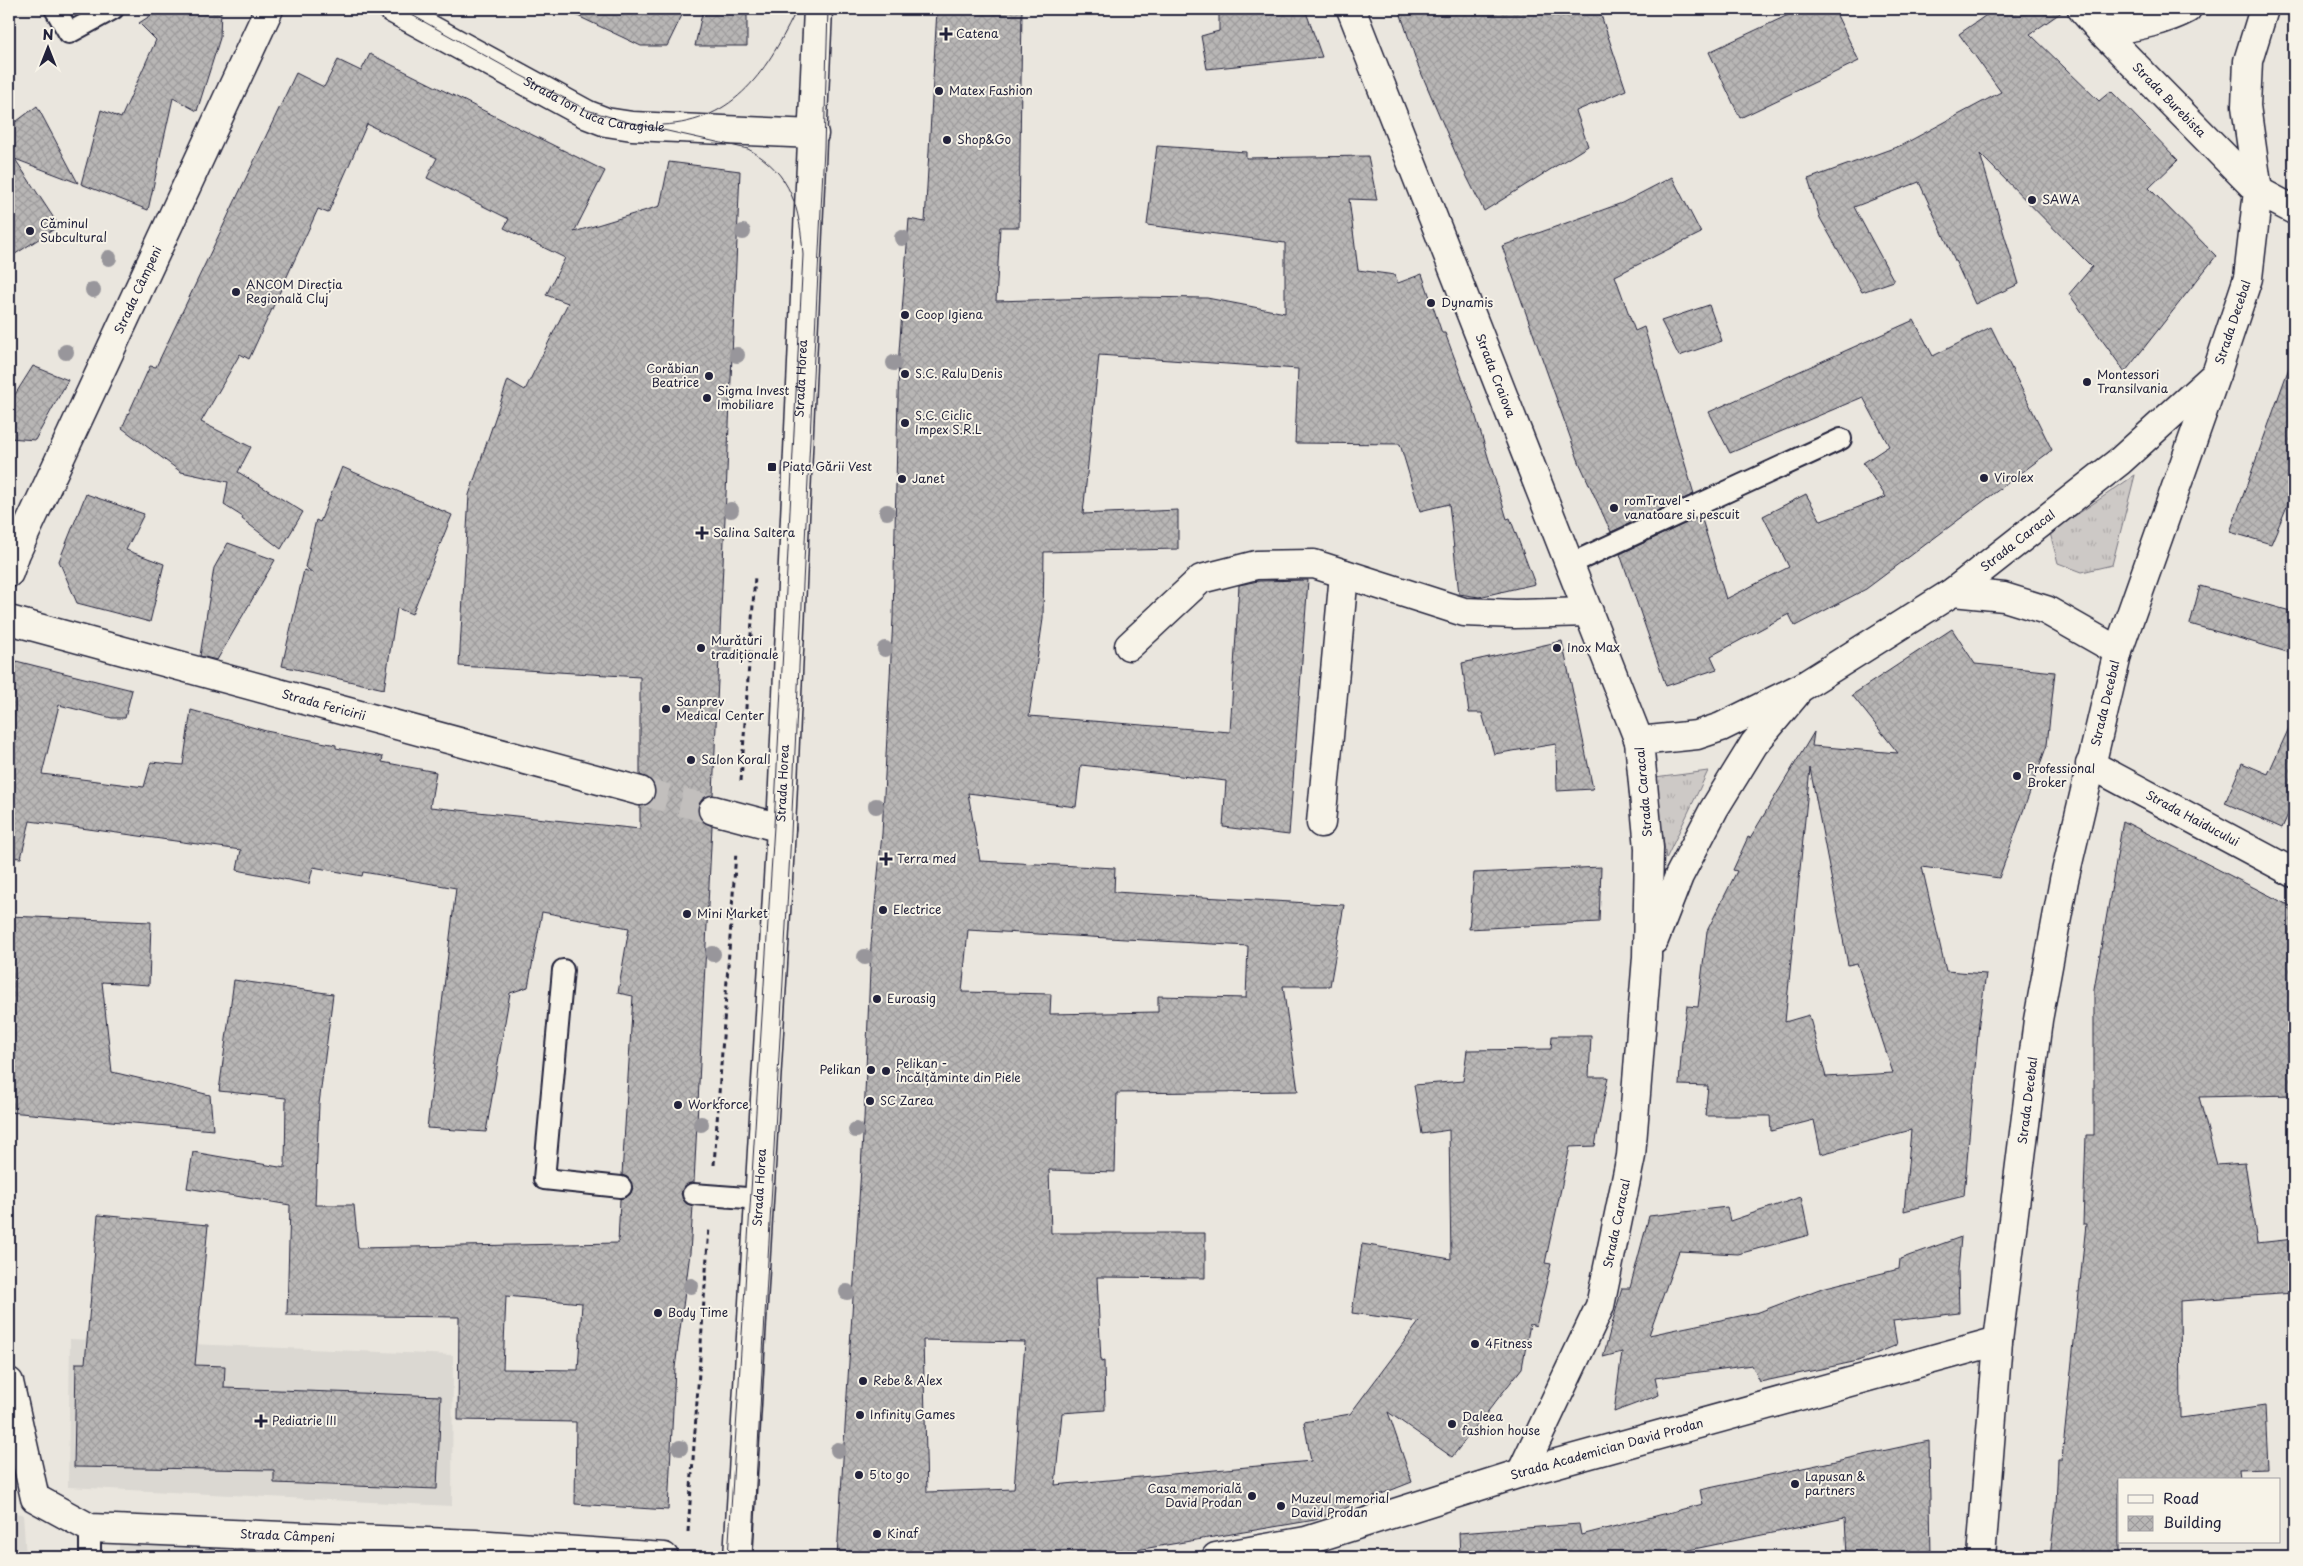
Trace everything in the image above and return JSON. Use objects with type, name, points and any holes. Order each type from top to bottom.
[{"type":"street","name":"Strada Câmpeni","points":[[11,554],[269,9]]},
{"type":"street","name":"Strada Ion Luca Caragiale","points":[[394,9],[588,115],[606,122],[632,126],[814,134]]},
{"type":"street","name":"Strada Horea","points":[[738,1557],[781,828],[814,134],[818,9]]},
{"type":"street","name":"Strada Craiova","points":[[1351,9],[1639,741]]},
{"type":"street","name":"Strada Burebista","points":[[2082,9],[2102,32],[2258,191],[2294,210]]},
{"type":"street","points":[[2102,32],[2150,22],[2187,9]]},
{"type":"street","name":"Strada Decebal","points":[[1981,1557],[1998,1341],[2038,1020],[2064,880],[2118,651],[2248,278],[2258,191],[2246,106],[2248,61],[2264,9]]},
{"type":"street","name":"Strada Caracal","points":[[1522,1473],[1600,1306],[1631,1156],[1647,957],[1648,848],[1639,741],[1697,735],[1721,728],[1802,687],[1953,592],[2120,461],[2216,374]]},
{"type":"street","points":[[1129,646],[1201,579],[1256,565],[1314,564],[1464,612],[1515,614],[1589,612]]},
{"type":"street","points":[[1321,823],[1344,574]]},
{"type":"street","name":"Strada Decebal","points":[[1953,592],[2004,598],[2046,610],[2118,651]]},
{"type":"street","name":"Strada Fericirii","points":[[9,620],[640,791]]},
{"type":"street","name":"Strada Caracal","points":[[1647,957],[1679,876],[1714,809],[1754,744],[1802,687]]},
{"type":"street","name":"Strada Haiducului","points":[[2090,764],[2294,873]]},
{"type":"street","points":[[712,810],[781,828]]},
{"type":"street","name":"Strada Academician David Prodan","points":[[1216,1557],[1306,1541],[1522,1473],[1998,1341]]},
{"type":"street","name":"Strada Câmpeni","points":[[9,1382],[35,1498],[90,1528],[475,1544],[664,1557]]},
{"type":"lane","points":[[55,9],[69,33],[113,9]]},
{"type":"lane","points":[[1570,564],[1840,439]]},
{"type":"lane","points":[[563,970],[544,1179],[621,1187]]},
{"type":"lane","points":[[693,1194],[760,1199]]},
{"type":"lane","points":[[90,1528],[90,1557]]},
{"type":"shaded area","name":"Pediatrie III","points":[[70,1339],[453,1355],[452,1506],[68,1487]]},
{"type":"shaded area","points":[[9,1513],[23,1514],[26,1557],[9,1557]]},
{"type":"shaded area","points":[[119,1539],[472,1557],[119,1557]]},
{"type":"green space","points":[[2135,475],[2112,565],[2082,572],[2058,563],[2050,533]]},
{"type":"green space","points":[[1708,771],[1666,859],[1655,778]]},
{"type":"building","points":[[161,9],[221,9],[220,38],[197,111],[173,98],[148,210],[81,184],[101,110],[121,118],[156,40],[139,23]]},
{"type":"building","points":[[563,9],[685,9],[667,46],[641,46]]},
{"type":"building","points":[[703,9],[747,9],[747,46],[695,46]]},
{"type":"building","points":[[937,9],[1022,9],[1019,227],[1000,227],[996,301],[1129,297],[1207,298],[1285,313],[1285,243],[1147,225],[1157,146],[1246,152],[1246,158],[1368,156],[1377,200],[1349,199],[1358,270],[1395,275],[1398,283],[1422,274],[1442,333],[1445,333],[1472,404],[1507,519],[1510,518],[1535,584],[1479,597],[1459,594],[1449,504],[1420,511],[1400,444],[1295,443],[1298,369],[1099,355],[1083,514],[1178,510],[1178,549],[1044,552],[1043,619],[1029,716],[1230,732],[1239,585],[1258,581],[1308,580],[1289,835],[1223,827],[1226,781],[1081,765],[1076,807],[968,793],[980,861],[1115,868],[1114,892],[1344,905],[1330,986],[1283,986],[1298,1091],[1117,1093],[1115,1172],[1049,1170],[1051,1233],[1205,1233],[1205,1278],[1097,1277],[1101,1362],[1104,1361],[1105,1410],[1062,1413],[1055,1485],[1311,1461],[1304,1422],[1350,1414],[1419,1322],[1352,1313],[1362,1244],[1451,1259],[1449,1130],[1422,1134],[1414,1085],[1463,1081],[1467,1050],[1551,1049],[1552,1036],[1591,1036],[1589,1077],[1608,1077],[1595,1146],[1570,1147],[1545,1263],[1551,1264],[1536,1326],[1530,1324],[1522,1368],[1452,1457],[1388,1412],[1412,1482],[1315,1520],[1095,1557],[837,1557],[864,1119],[871,945],[882,834],[893,618],[899,352],[909,219],[925,222]],"holes":[[[968,930],[1248,946],[1246,998],[1158,996],[1158,1012],[1050,1014],[1051,994],[962,992]],[[923,1340],[1025,1342],[1014,1489],[927,1492]]]},
{"type":"building","points":[[1219,9],[1305,9],[1322,57],[1207,69],[1201,36],[1219,31]]},
{"type":"building","points":[[1399,9],[1599,9],[1626,90],[1576,111],[1588,146],[1484,211],[1458,159],[1417,63]]},
{"type":"building","points":[[1801,9],[1834,9],[1859,61],[1740,118],[1709,52]]},
{"type":"building","points":[[1995,9],[2066,9],[2030,34],[2099,101],[2111,91],[2178,160],[2149,188],[2216,256],[2125,372],[2069,294],[2092,267],[1980,154],[2019,284],[1975,304],[1919,182],[1854,207],[1894,281],[1862,292],[1820,218],[1808,179],[1902,145],[2001,92],[1959,34]]},
{"type":"building","points":[[370,54],[605,171],[574,232],[660,206],[669,162],[740,171],[713,795],[702,799],[698,806],[698,814],[702,821],[712,826],[694,1182],[684,1187],[681,1194],[686,1203],[693,1206],[690,1253],[675,1368],[668,1510],[575,1504],[576,1422],[458,1420],[459,1317],[287,1315],[290,1205],[187,1188],[193,1152],[285,1168],[286,1098],[219,1091],[234,980],[333,994],[319,1104],[315,1205],[354,1205],[358,1248],[618,1243],[620,1199],[630,1194],[633,1188],[628,1178],[622,1175],[633,996],[618,993],[629,928],[542,912],[528,987],[510,993],[486,1132],[427,1128],[456,888],[363,872],[362,876],[313,867],[309,884],[237,870],[241,850],[30,821],[21,858],[9,857],[9,705],[16,661],[132,690],[125,718],[112,718],[59,705],[42,774],[144,787],[151,762],[183,765],[191,710],[266,731],[336,745],[336,748],[383,757],[382,762],[436,772],[430,807],[640,829],[640,806],[651,802],[655,795],[655,787],[651,780],[640,775],[640,677],[459,666],[469,495],[508,380],[525,390],[568,303],[546,295],[565,258],[504,228],[509,219],[427,178],[437,158],[367,124],[328,213],[318,209],[249,359],[240,354],[201,422],[251,447],[238,472],[303,512],[281,549],[242,519],[243,517],[224,505],[228,482],[181,472],[122,428],[150,366],[156,367],[296,73],[324,87],[338,60],[361,71]],"holes":[[[506,1296],[582,1303],[578,1370],[503,1369]]]},
{"type":"building","points":[[37,106],[78,183],[15,159],[59,226],[9,258],[9,127]]},
{"type":"building","points":[[1672,177],[1701,233],[1615,276],[1635,331],[1644,327],[1694,494],[1611,532],[1579,462],[1502,246],[1622,203]]},
{"type":"building","points":[[1709,305],[1722,341],[1679,356],[1661,321]]},
{"type":"building","points":[[1914,320],[1933,356],[1991,327],[2052,450],[1866,589],[1795,626],[1789,614],[1711,656],[1717,669],[1666,686],[1620,554],[1701,516],[1726,599],[1789,567],[1763,516],[1806,494],[1821,521],[1886,497],[1863,463],[1889,446],[1863,397],[1730,453],[1709,412]]},
{"type":"building","points":[[2290,365],[2294,366],[2294,490],[2271,544],[2230,532]]},
{"type":"building","points":[[33,366],[68,380],[35,440],[9,438],[9,404]]},
{"type":"building","points":[[342,467],[452,515],[412,614],[397,608],[384,689],[282,666],[304,570],[313,573],[305,567],[316,520],[320,522]]},
{"type":"building","points":[[86,494],[144,514],[126,550],[164,564],[150,622],[77,603],[59,561]]},
{"type":"building","points":[[228,543],[275,560],[217,660],[200,656],[214,568]]},
{"type":"building","points":[[2200,586],[2294,612],[2294,654],[2190,624]]},
{"type":"building","points":[[1952,629],[1975,664],[2055,672],[2047,745],[1999,878],[1922,867],[1946,971],[1986,974],[1979,1022],[1964,1196],[1904,1211],[1911,1130],[1821,1154],[1814,1120],[1771,1131],[1770,1116],[1705,1116],[1708,1086],[1679,1085],[1687,1006],[1698,1007],[1707,931],[1737,871],[1733,870],[1748,837],[1750,838],[1814,732],[1812,746],[1898,753],[1852,695]],"holes":[[[1810,768],[1848,965],[1857,963],[1893,1073],[1826,1077],[1809,1015],[1785,1022]]]},
{"type":"building","points":[[1562,641],[1593,789],[1557,791],[1556,744],[1494,754],[1482,713],[1469,713],[1462,663]]},
{"type":"building","points":[[2294,717],[2294,801],[2282,828],[2225,803],[2242,763],[2268,774]]},
{"type":"building","points":[[2123,821],[2294,908],[2294,1095],[2199,1097],[2217,1165],[2245,1163],[2257,1243],[2294,1239],[2294,1293],[2180,1301],[2181,1418],[2265,1406],[2268,1468],[2239,1469],[2240,1478],[2118,1478],[2119,1557],[2050,1557],[2056,1506],[2058,1459],[2062,1459],[2086,1224],[2083,1224],[2086,1135],[2094,1135],[2094,989]]},
{"type":"building","points":[[1601,867],[1599,922],[1469,929],[1474,873]]},
{"type":"building","points":[[9,916],[151,922],[149,985],[102,982],[112,1072],[210,1095],[213,1130],[9,1112]]},
{"type":"building","points":[[1801,1197],[1809,1235],[1738,1254],[1679,1251],[1649,1335],[1759,1312],[1822,1288],[1899,1269],[1900,1259],[1961,1237],[1958,1271],[1959,1313],[1893,1321],[1897,1345],[1858,1361],[1760,1382],[1752,1365],[1655,1378],[1659,1395],[1614,1412],[1622,1352],[1603,1357],[1622,1288],[1630,1288],[1649,1216],[1727,1207],[1730,1221]]},
{"type":"building","name":"Pediatrie III","points":[[98,1215],[208,1225],[195,1365],[225,1366],[224,1388],[441,1396],[437,1489],[274,1483],[274,1470],[74,1467],[76,1363],[85,1363]]},
{"type":"building","points":[[1929,1441],[1931,1557],[1847,1557],[1845,1518],[1689,1550],[1691,1557],[1460,1557],[1459,1533],[1579,1524],[1581,1535],[1703,1504],[1700,1490]]},
{"type":"tunnel","points":[[640,791],[713,810]]},
{"type":"tram line","points":[[401,9],[587,110],[627,122],[748,149],[775,169],[784,181],[791,194],[799,222],[803,255],[774,826],[728,1557]]},
{"type":"tram line","points":[[662,125],[688,122],[710,114],[730,103],[761,71],[774,52],[797,9]]},
{"type":"tram line","points":[[752,1557],[791,833],[824,148],[828,9]]},
{"type":"place","name":"Catena","points":[[946,34]]},
{"type":"place","name":"Matex Fashion","points":[[939,91]]},
{"type":"place","name":"Shop&Go","points":[[947,140]]},
{"type":"place","name":"SAWA","points":[[2032,200]]},
{"type":"place","name":"Căminul Subcultural","points":[[30,231]]},
{"type":"place","name":"ANCOM Direcția Regională Cluj","points":[[236,292]]},
{"type":"place","name":"Dynamis","points":[[1431,303]]},
{"type":"place","name":"Coop Igiena","points":[[905,315]]},
{"type":"place","name":"S.C. Ralu Denis","points":[[905,374]]},
{"type":"place","name":"Corăbian Beatrice","points":[[709,376]]},
{"type":"place","name":"Montessori Transilvania","points":[[2087,382]]},
{"type":"place","name":"Sigma Invest Imobiliare","points":[[707,398]]},
{"type":"place","name":"S.C. Ciclic Impex S.R.L","points":[[905,423]]},
{"type":"place","name":"Piața Gării Vest","points":[[772,467]]},
{"type":"place","name":"Virolex","points":[[1984,478]]},
{"type":"place","name":"Janet","points":[[902,479]]},
{"type":"place","name":"romTravel - vanatoare si pescuit","points":[[1614,508]]},
{"type":"place","name":"Salina Saltera","points":[[702,533]]},
{"type":"place","name":"Murături tradiționale","points":[[701,648]]},
{"type":"place","name":"Inox Max","points":[[1557,648]]},
{"type":"place","name":"Sanprev Medical Center","points":[[666,709]]},
{"type":"place","name":"Salon Korall","points":[[691,760]]},
{"type":"place","name":"Professional Broker","points":[[2017,776]]},
{"type":"place","name":"Terra med","points":[[886,859]]},
{"type":"place","name":"Electrice","points":[[883,910]]},
{"type":"place","name":"Mini Market","points":[[687,914]]},
{"type":"place","name":"Euroasig","points":[[877,999]]},
{"type":"place","name":"Pelikan","points":[[871,1070]]},
{"type":"place","name":"Pelikan - Încălțăminte din Piele","points":[[886,1071]]},
{"type":"place","name":"SC Zarea","points":[[870,1101]]},
{"type":"place","name":"Workforce","points":[[678,1105]]},
{"type":"place","name":"Body Time","points":[[658,1313]]},
{"type":"place","name":"4Fitness","points":[[1475,1344]]},
{"type":"place","name":"Rebe & Alex","points":[[863,1381]]},
{"type":"place","name":"Infinity Games","points":[[860,1415]]},
{"type":"place","name":"Pediatrie III","points":[[261,1421]]},
{"type":"place","name":"Daleea fashion house","points":[[1452,1424]]},
{"type":"place","name":"5 to go","points":[[859,1475]]},
{"type":"place","name":"Lapusan & partners","points":[[1795,1484]]},
{"type":"place","name":"Casa memorială David Prodan","points":[[1252,1496]]},
{"type":"place","name":"Muzeul memorial David Prodan","points":[[1281,1506]]},
{"type":"place","name":"Kinaf","points":[[877,1534]]}]
